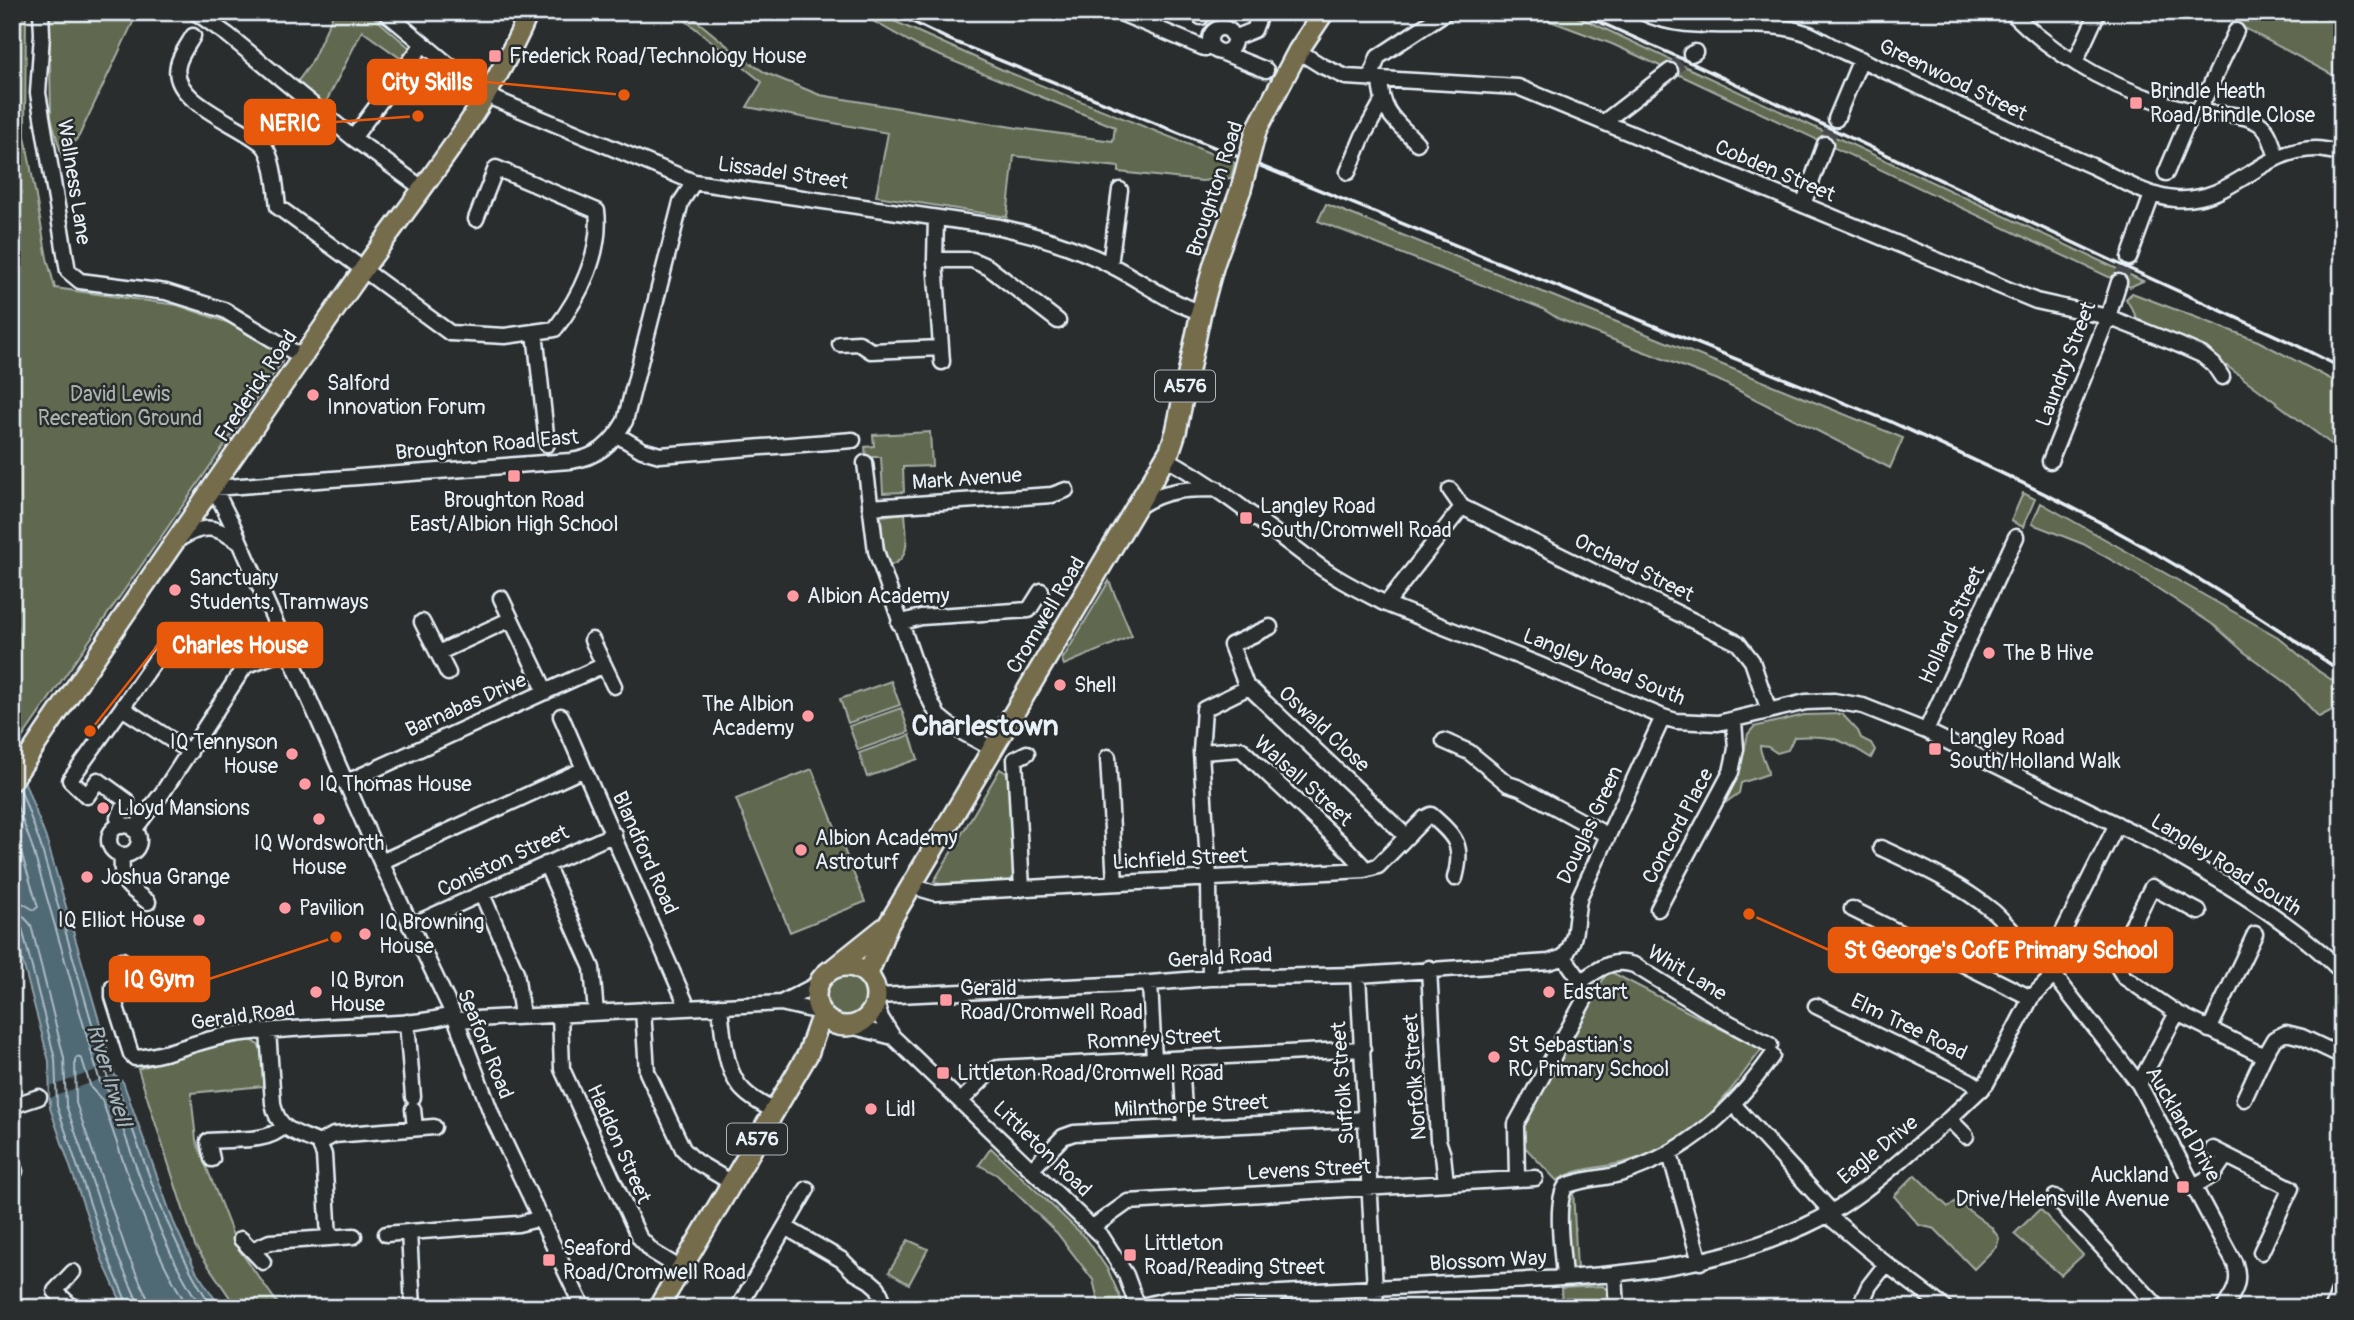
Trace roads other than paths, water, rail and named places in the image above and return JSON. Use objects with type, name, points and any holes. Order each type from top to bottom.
[{"type":"highway","name":"Broughton Road","points":[[1201,312],[1214,264],[1241,189],[1256,131],[1298,51],[1324,12]]},
{"type":"highway","name":"Cromwell Road","points":[[868,974],[888,925],[1165,458],[1176,432],[1201,312]]},
{"type":"highway","name":"Cromwell Road","points":[[833,968],[888,925]]},
{"type":"highway","points":[[833,968],[843,965],[859,968],[868,974],[876,986],[877,1000]]},
{"type":"highway","name":"A576","points":[[657,1308],[808,1054],[821,1013],[816,1002],[818,984],[833,968]]},
{"type":"highway","name":"A576","points":[[808,1054],[848,1027],[861,1023],[870,1016],[877,1000]]},
{"type":"highway","points":[[821,1013],[827,1020],[848,1027]]},
{"type":"main road","name":"Frederick Road","points":[[12,781],[485,95],[517,42],[529,12]]},
{"type":"street","name":"Wallness Lane","points":[[41,12],[43,34],[38,93],[66,266],[71,275],[80,281],[166,292],[224,310],[302,357]]},
{"type":"street","points":[[195,12],[353,138],[422,188]]},
{"type":"street","name":"Lissadel Street","points":[[385,12],[485,95],[694,182],[1000,227],[1043,237],[1110,265],[1169,300],[1201,312]]},
{"type":"street","points":[[1118,12],[1204,48],[1217,50],[1266,70]]},
{"type":"street","points":[[1217,50],[1230,48],[1234,38],[1254,30],[1261,12]]},
{"type":"street","points":[[1417,143],[1388,113],[1382,102],[1375,80],[1378,57],[1446,12]]},
{"type":"street","name":"Greenwood Street","points":[[1642,12],[1692,25],[1753,19],[1766,25],[1809,34],[2010,131],[2129,182],[2152,195],[2175,199],[2217,194],[2277,157]]},
{"type":"street","points":[[2011,12],[2048,45],[2116,86],[2154,102],[2195,112],[2223,113],[2256,121],[2266,130],[2277,157],[2318,149],[2342,155]]},
{"type":"street","points":[[2075,62],[2098,12]]},
{"type":"street","points":[[1217,50],[1210,39],[1215,30],[1225,28],[1234,38]]},
{"type":"street","points":[[2169,171],[2235,31]]},
{"type":"street","points":[[193,36],[177,68],[177,76],[186,94],[265,146],[272,167],[278,207],[450,333],[505,335],[555,329],[572,307],[597,245],[597,211],[496,168],[476,219]]},
{"type":"street","points":[[353,138],[423,44]]},
{"type":"street","name":"Cobden Street","points":[[1298,51],[1321,66],[1346,77],[1518,87],[2036,301],[2108,317],[2202,355],[2214,365],[2222,377]]},
{"type":"street","points":[[1836,119],[1861,59]]},
{"type":"street","points":[[1604,122],[1670,71]]},
{"type":"street","points":[[1348,172],[1363,136],[1382,102]]},
{"type":"street","points":[[1803,205],[1825,144]]},
{"type":"street","points":[[694,182],[681,202],[625,421],[617,435],[642,450],[660,455],[853,440]]},
{"type":"street","points":[[1110,265],[1120,190]]},
{"type":"street","points":[[2129,258],[2152,195]]},
{"type":"street","points":[[840,344],[859,343],[871,351],[942,355],[935,260],[936,218]]},
{"type":"street","points":[[935,260],[972,260],[988,267],[1058,321]]},
{"type":"street","name":"Laundry Street","points":[[2050,461],[2108,317],[2119,282]]},
{"type":"street","points":[[535,332],[547,444]]},
{"type":"street","name":"Broughton Road East","points":[[214,488],[578,461],[600,452],[617,435]]},
{"type":"street","name":"Langley Road South","points":[[1165,458],[1218,489],[1312,561],[1386,604],[1663,717],[1703,724],[1734,721],[1807,702],[1834,701],[1863,706],[1926,731],[2178,856],[2300,935],[2342,972]]},
{"type":"street","points":[[865,463],[876,551],[922,684],[938,716],[993,749]]},
{"type":"street","name":"Seaford Road","points":[[214,488],[345,783],[454,1017],[493,1118],[583,1308]]},
{"type":"street","points":[[1137,507],[1155,496],[1175,489],[1218,489]]},
{"type":"street","points":[[1386,604],[1462,507],[1450,489]]},
{"type":"street","name":"Mark Avenue","points":[[870,507],[1052,495],[1066,490]]},
{"type":"street","name":"Orchard Street","points":[[1462,507],[1738,643],[1752,661],[1769,711]]},
{"type":"street","points":[[179,539],[195,529],[207,528],[224,532],[241,544]]},
{"type":"street","name":"Holland Street","points":[[1926,731],[2016,537]]},
{"type":"street","points":[[899,623],[921,617],[1029,610],[1041,591]]},
{"type":"street","points":[[501,597],[546,692]]},
{"type":"street","points":[[438,653],[512,619]]},
{"type":"street","points":[[422,622],[448,673]]},
{"type":"street","points":[[1247,688],[1231,645],[1270,627]]},
{"type":"street","points":[[170,639],[70,780],[87,796],[98,780],[127,801],[117,818],[128,828],[139,837],[138,846],[131,853],[122,855],[113,850],[110,841],[112,832],[128,828],[190,752],[247,665],[288,650]]},
{"type":"street","points":[[592,640],[614,686]]},
{"type":"street","name":"Barnabas Drive","points":[[345,783],[604,665]]},
{"type":"street","name":"Oswald Close","points":[[1201,752],[1204,709],[1247,688],[1406,836]]},
{"type":"street","points":[[122,708],[190,752]]},
{"type":"street","name":"Blandford Road","points":[[561,716],[688,1008]]},
{"type":"street","name":"Douglas Green","points":[[1564,957],[1576,936],[1576,910],[1580,897],[1663,717]]},
{"type":"street","name":"Concord Place","points":[[1658,909],[1731,772],[1736,749],[1734,721]]},
{"type":"street","points":[[1444,741],[1469,752],[1508,784],[1607,835]]},
{"type":"street","name":"Walsall Street","points":[[1201,752],[1241,749],[1347,849],[1364,870]]},
{"type":"street","points":[[1022,889],[1015,759],[1027,752]]},
{"type":"street","points":[[1201,752],[1209,879],[1210,978]]},
{"type":"street","points":[[1108,757],[1115,883]]},
{"type":"street","points":[[381,862],[584,769]]},
{"type":"street","points":[[1364,870],[1378,866],[1424,818],[1431,815],[1449,831],[1457,845],[1460,859],[1455,878]]},
{"type":"street","points":[[2054,975],[2051,960],[2116,824]]},
{"type":"street","name":"Coniston Street","points":[[410,926],[614,834]]},
{"type":"street","points":[[1881,848],[1948,881],[1993,912],[2036,954],[2051,960]]},
{"type":"street","points":[[122,855],[121,874],[125,882],[148,902]]},
{"type":"street","points":[[546,864],[592,968],[596,1013]]},
{"type":"street","name":"Lichfield Street","points":[[911,886],[935,893],[1364,870]]},
{"type":"street","points":[[2199,912],[2152,887],[2119,951],[2118,967],[2124,977],[2177,1013],[2264,1056]]},
{"type":"street","points":[[482,894],[516,972],[522,1016]]},
{"type":"street","points":[[1852,909],[2031,998]]},
{"type":"street","points":[[2210,1030],[2255,934]]},
{"type":"street","points":[[1517,1179],[1516,1124],[1586,997],[1581,981],[1564,957]]},
{"type":"street","name":"Gerald Road","points":[[877,1000],[1210,978],[1357,975],[1429,968],[1549,962],[1564,957]]},
{"type":"street","name":"Gerald Road","points":[[122,960],[132,982],[113,987],[113,997],[131,1054],[135,1058],[202,1040],[268,1031],[454,1017],[781,1003],[821,1013]]},
{"type":"street","name":"Whit Lane","points":[[1581,981],[1607,964],[1623,961],[1634,965],[1771,1050],[1753,1082],[1732,1104]]},
{"type":"street","name":"Norfolk Street","points":[[1429,968],[1438,1140],[1443,1155],[1446,1183]]},
{"type":"street","name":"Suffolk Street","points":[[1357,975],[1376,1308]]},
{"type":"street","name":"Eagle Drive","points":[[1828,1213],[1873,1181],[1982,1089],[1996,1068],[2031,998],[2054,975]]},
{"type":"street","name":"Auckland Drive","points":[[2054,975],[2139,1084],[2194,1185],[2237,1270],[2236,1288],[2224,1308]]},
{"type":"street","points":[[1150,983],[1154,1060]]},
{"type":"street","name":"Gerald Road","points":[[781,1003],[818,984]]},
{"type":"street","name":"Littleton Road","points":[[877,1000],[881,1018],[893,1037],[1093,1227],[1117,1260],[1138,1308]]},
{"type":"street","points":[[720,1006],[726,1055],[740,1087],[774,1111]]},
{"type":"street","name":"Elm Tree Road","points":[[1816,1006],[1982,1089]]},
{"type":"street","points":[[643,1010],[647,1072],[683,1149],[695,1161],[732,1183]]},
{"type":"street","points":[[2139,1084],[2177,1013]]},
{"type":"street","name":"Haddon Street","points":[[560,1014],[562,1069],[639,1237],[653,1252],[681,1269]]},
{"type":"street","points":[[407,1022],[415,1128]]},
{"type":"street","name":"Littleton Road","points":[[848,1027],[893,1037]]},
{"type":"street","points":[[268,1031],[273,1103],[283,1127],[319,1143],[325,1162],[328,1238]]},
{"type":"street","points":[[2244,1099],[2274,1040],[2286,1033],[2302,1037],[2342,1056]]},
{"type":"street","name":"Romney Street","points":[[961,1101],[991,1071],[998,1068],[1363,1049]]},
{"type":"street","points":[[1181,1059],[1185,1128]]},
{"type":"street","points":[[12,1106],[39,1097]]},
{"type":"street","points":[[1564,1278],[1560,1205],[1561,1192],[1566,1186],[1620,1174],[1670,1154],[1702,1133],[1732,1104],[1828,1213],[1886,1264],[1945,1308]]},
{"type":"street","name":"Milnthorpe Street","points":[[1032,1169],[1068,1134],[1366,1119]]},
{"type":"street","name":"Eagle Drive","points":[[1949,1119],[1966,1136]]},
{"type":"street","points":[[212,1159],[208,1141],[272,1135],[283,1127]]},
{"type":"street","points":[[319,1143],[334,1135],[434,1127]]},
{"type":"street","points":[[2194,1185],[2213,1175],[2220,1153],[2291,1188],[2261,1252]]},
{"type":"street","points":[[1670,1154],[1700,1262]]},
{"type":"street","name":"Levens Street","points":[[1093,1227],[1128,1202],[1535,1178]]},
{"type":"street","points":[[738,1308],[807,1189]]},
{"type":"street","points":[[2055,1197],[2159,1308]]},
{"type":"street","name":"Blossom Way","points":[[1138,1308],[1170,1299],[1273,1301],[1376,1288],[1615,1276],[1700,1262],[1766,1242],[1828,1213]]},
{"type":"street","points":[[386,1234],[518,1224],[542,1218]]},
{"type":"street","points":[[785,1227],[842,1260],[854,1272],[878,1288],[888,1308],[895,1308]]},
{"type":"street","points":[[409,1232],[413,1308]]},
{"type":"street","points":[[252,1250],[270,1242],[354,1236]]},
{"type":"street","points":[[241,1240],[263,1262]]},
{"type":"street","points":[[1859,1308],[1869,1286],[1886,1264]]},
{"type":"street","points":[[66,1308],[69,1304],[55,1291],[74,1272]]},
{"type":"street","points":[[1615,1276],[1617,1308]]},
{"type":"street","points":[[2333,1308],[2342,1283]]},
{"type":"water","name":"River Irwell","points":[[12,749],[47,841],[115,1076],[123,1082],[174,1223],[196,1271],[221,1308],[124,1308],[103,1262],[50,1108],[49,1061],[12,921]]},
{"type":"tunnel","points":[[1670,71],[1691,54]]},
{"type":"tunnel","points":[[1825,144],[1836,119]]},
{"type":"tunnel","points":[[2119,282],[2129,258]]},
{"type":"railway","points":[[892,12],[950,40],[1889,421],[2111,528],[2212,587],[2342,672]]},
{"type":"railway","points":[[1577,12],[2342,368]]},
{"type":"place","name":"Frederick Road/Technology House","points":[[495,56]]},
{"type":"place","name":"City Skills","points":[[624,95]]},
{"type":"place","name":"Brindle Heath Road/Brindle Close","points":[[2136,103]]},
{"type":"place","name":"NERIC","points":[[418,116]]},
{"type":"place","name":"Salford Innovation Forum","points":[[313,395]]},
{"type":"place","name":"Broughton Road East/Albion High School","points":[[514,476]]},
{"type":"place","name":"Langley Road South/Cromwell Road","points":[[1246,518]]},
{"type":"place","name":"Sanctuary Students, Tramways","points":[[175,590]]},
{"type":"place","name":"Albion Academy","points":[[793,596]]},
{"type":"place","name":"The B Hive","points":[[1989,653]]},
{"type":"place","name":"Shell","points":[[1060,685]]},
{"type":"place","name":"The Albion Academy","points":[[808,716]]},
{"type":"place","name":"Charles House","points":[[90,731]]},
{"type":"place","name":"Langley Road South/Holland Walk","points":[[1935,749]]},
{"type":"place","name":"IQ Tennyson House","points":[[292,754]]},
{"type":"place","name":"IQ Thomas House","points":[[305,784]]},
{"type":"place","name":"Lloyd Mansions","points":[[103,808]]},
{"type":"place","name":"IQ Wordsworth House","points":[[319,819]]},
{"type":"place","name":"Albion Academy Astroturf","points":[[801,850]]},
{"type":"place","name":"Joshua Grange","points":[[87,877]]},
{"type":"place","name":"Pavilion","points":[[285,908]]},
{"type":"place","name":"St George's CofE Primary School","points":[[1749,914]]},
{"type":"place","name":"IQ Elliot House","points":[[199,920]]},
{"type":"place","name":"IQ Browning House","points":[[365,934]]},
{"type":"place","name":"IQ Gym","points":[[336,937]]},
{"type":"place","name":"IQ Byron House","points":[[316,992]]},
{"type":"place","name":"Edstart","points":[[1549,992]]},
{"type":"place","name":"Gerald Road/Cromwell Road","points":[[946,1000]]},
{"type":"place","name":"St Sebastian's RC Primary School","points":[[1494,1057]]},
{"type":"place","name":"Littleton Road/Cromwell Road","points":[[943,1073]]},
{"type":"place","name":"Lidl","points":[[871,1109]]},
{"type":"place","name":"Auckland Drive/Helensville Avenue","points":[[2183,1187]]},
{"type":"place","name":"Littleton Road/Reading Street","points":[[1130,1255]]},
{"type":"place","name":"Seaford Road/Cromwell Road","points":[[549,1260]]},
{"type":"district","name":"Charlestown","points":[[985,726]]},
{"type":"park label","name":"David Lewis Recreation Ground","points":[[120,406]]}]
